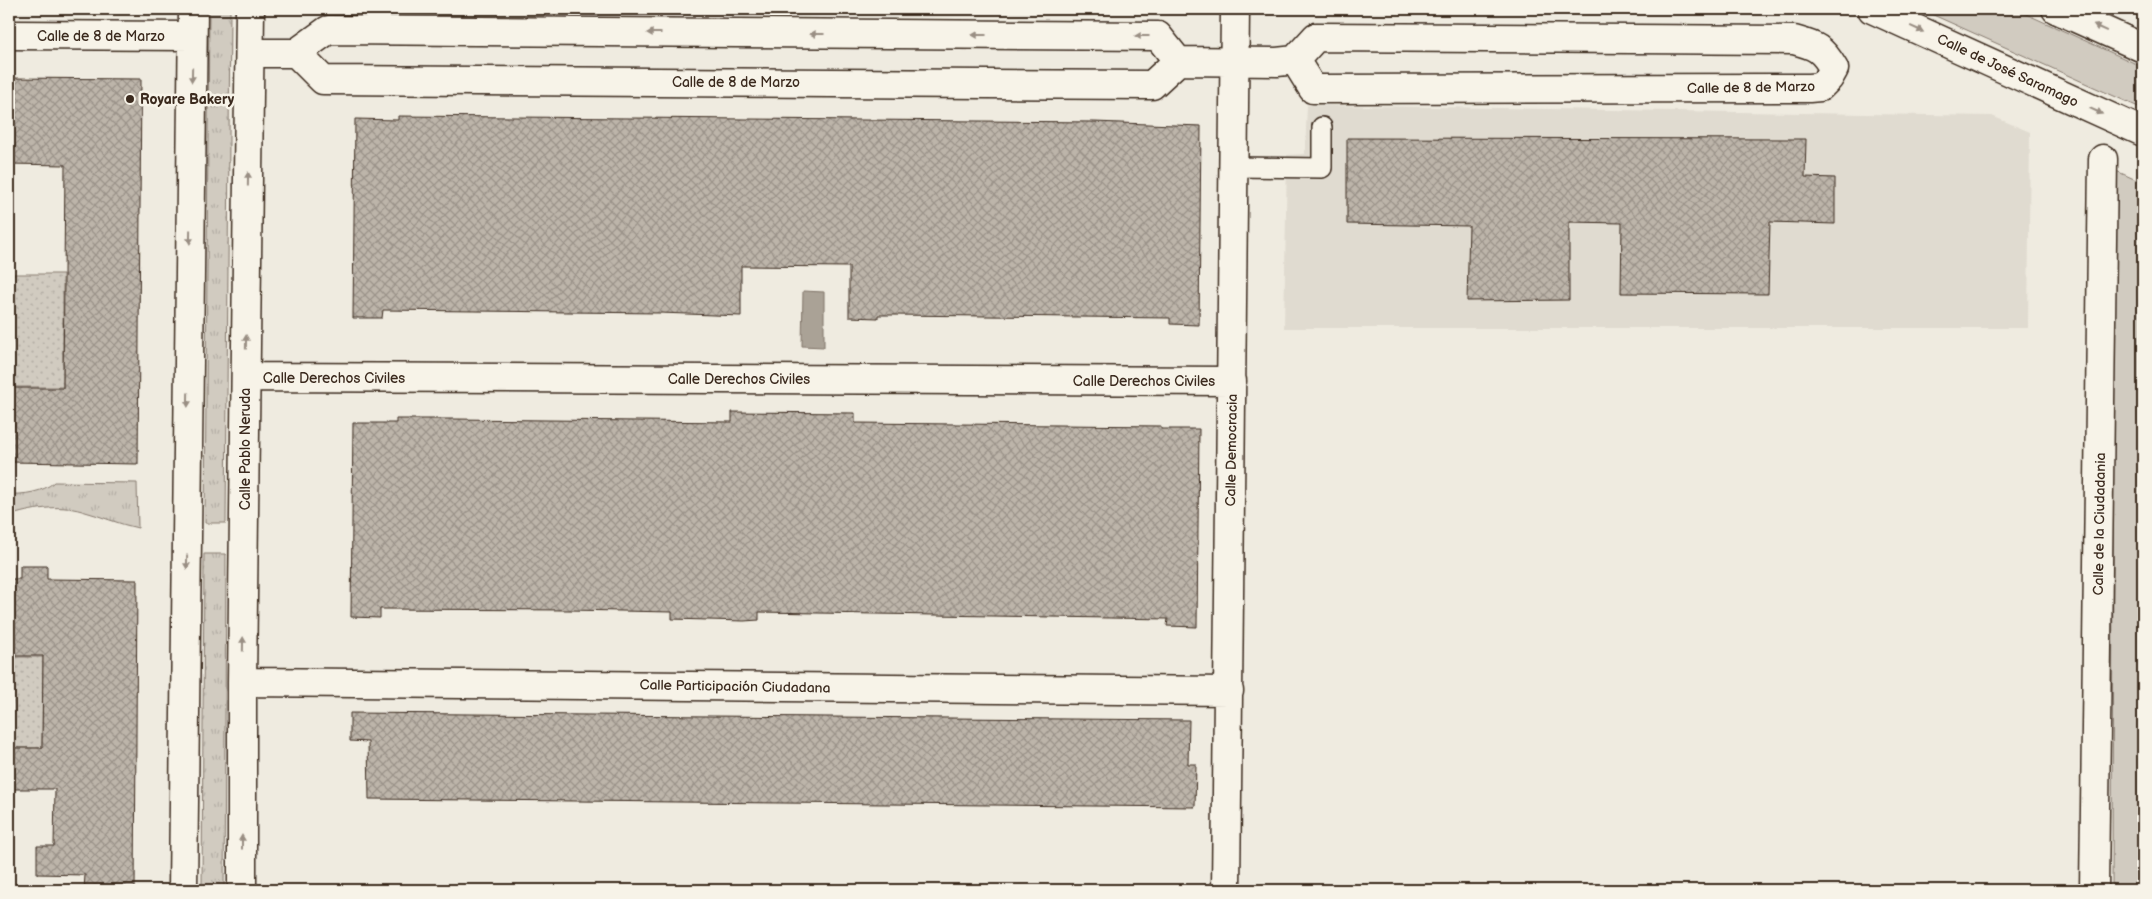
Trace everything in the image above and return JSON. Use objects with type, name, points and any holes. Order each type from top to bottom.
[{"type":"street","points":[[183,890],[192,9]]},
{"type":"street","name":"Calle Pablo Neruda","points":[[242,890],[242,682],[250,9]]},
{"type":"street","name":"Calle Democracia","points":[[1226,890],[1235,9]]},
{"type":"street","name":"Calle de José Saramago","points":[[1872,9],[2143,132]]},
{"type":"street","points":[[2056,9],[2143,48]]},
{"type":"street","points":[[250,53],[296,53],[328,30],[1158,36],[1178,62],[1295,60]]},
{"type":"street","name":"Calle de 8 de Marzo","points":[[9,35],[192,36]]},
{"type":"street","name":"Calle de 8 de Marzo","points":[[1316,37],[1794,40],[1817,47],[1826,55],[1834,69],[1829,78],[1820,87],[1809,88],[1313,89],[1295,60],[1316,37]]},
{"type":"street","name":"Calle de 8 de Marzo","points":[[296,53],[323,80],[1152,85],[1178,62]]},
{"type":"street","name":"Calle de la Ciudadania","points":[[2094,890],[2103,159]]},
{"type":"street","name":"Calle Derechos Civiles","points":[[246,377],[1232,381]]},
{"type":"street","name":"Calle Participación Ciudadana","points":[[242,682],[1229,691]]},
{"type":"lane","points":[[1234,167],[1322,168],[1322,127]]},
{"type":"shaded area","points":[[1307,105],[1992,116],[2030,132],[2028,328],[1284,328],[1287,155],[1305,154]]},
{"type":"shaded area","points":[[803,291],[824,292],[824,347],[802,346]]},
{"type":"green space","points":[[209,9],[230,9],[226,523],[205,523]]},
{"type":"green space","points":[[1920,9],[2015,9],[2143,67],[2143,109]]},
{"type":"green space","points":[[2114,170],[2143,183],[2143,890],[2112,890]]},
{"type":"green space","points":[[9,274],[63,274],[63,387],[9,387]]},
{"type":"green space","points":[[54,482],[137,483],[138,528],[82,511],[64,508],[35,509],[9,516],[9,494],[33,492],[45,488]]},
{"type":"green space","points":[[204,554],[226,554],[224,890],[202,890]]},
{"type":"green space","points":[[9,657],[43,657],[42,748],[9,748]]},
{"type":"building","points":[[9,78],[141,79],[138,464],[9,462],[9,388],[63,388],[65,165],[9,164]]},
{"type":"building","points":[[398,116],[1094,122],[1201,126],[1199,325],[1170,324],[1170,318],[893,315],[878,315],[878,318],[849,317],[849,267],[741,266],[741,316],[660,313],[383,310],[382,318],[353,318],[355,119],[398,120]]},
{"type":"building","points":[[1347,138],[1806,139],[1805,177],[1835,178],[1835,224],[1770,222],[1768,294],[1621,293],[1622,223],[1569,222],[1569,300],[1467,301],[1469,226],[1347,224]]},
{"type":"building","points":[[732,412],[855,413],[855,423],[1161,426],[1161,429],[1199,429],[1197,627],[1167,626],[1168,619],[759,612],[759,620],[744,621],[672,619],[672,612],[570,610],[380,609],[380,618],[351,617],[353,423],[396,423],[396,419],[732,422]]},
{"type":"building","points":[[20,566],[47,566],[47,579],[137,580],[135,890],[84,890],[85,875],[37,874],[37,846],[54,846],[55,789],[9,789],[9,748],[42,748],[43,656],[9,656],[9,579],[20,579]]},
{"type":"building","points":[[350,713],[1189,720],[1188,764],[1196,764],[1195,807],[369,799],[368,742],[350,741]]},
{"type":"place","name":"Royare Bakery","points":[[130,99]]}]
